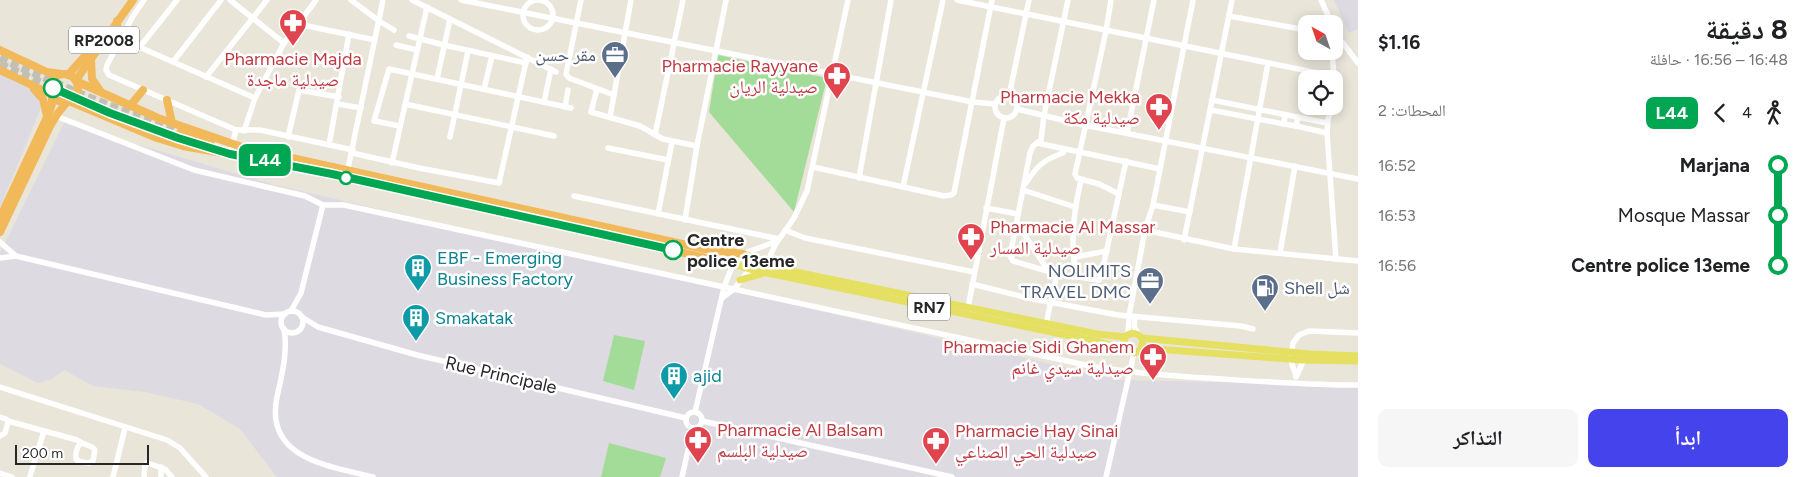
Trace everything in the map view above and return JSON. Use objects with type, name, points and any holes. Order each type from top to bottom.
[{"type":"highway","name":"RP2008","points":[[64,74],[84,59],[129,0]]},
{"type":"highway","name":"RP2008","points":[[76,81],[133,0]]},
{"type":"highway","points":[[96,50],[111,41],[120,39],[117,31],[117,21]]},
{"type":"highway","points":[[0,50],[47,72],[64,74],[130,106],[232,144]]},
{"type":"highway","points":[[91,59],[92,78],[102,94]]},
{"type":"highway","points":[[0,70],[52,95],[57,100],[68,102],[165,141],[230,154]]},
{"type":"highway","points":[[0,232],[52,117],[51,83],[55,77],[64,74]]},
{"type":"highway","points":[[0,218],[52,117],[73,99],[77,93],[76,81]]},
{"type":"highway","points":[[31,86],[43,99],[52,117]]},
{"type":"highway","points":[[130,106],[143,90]]},
{"type":"highway","points":[[167,100],[172,123]]},
{"type":"highway","name":"RN7","points":[[732,264],[347,174],[232,144],[179,136],[230,154],[347,174],[705,249],[743,254]]},
{"type":"main road","name":"RN7","points":[[743,254],[781,269],[1104,336],[1126,336],[1132,333],[1140,336],[1291,356]]},
{"type":"main road","name":"RN7","points":[[732,264],[767,273],[1100,342],[1134,353]]},
{"type":"main road","points":[[740,280],[767,273]]},
{"type":"main road","points":[[1125,349],[1123,342],[1126,336]]},
{"type":"main road","points":[[1134,353],[1139,352],[1142,348],[1140,336]]},
{"type":"main road","name":"RN7","points":[[1142,348],[1358,361]]},
{"type":"main road","name":"RN7","points":[[1303,357],[1358,356]]},
{"type":"street","points":[[144,0],[120,39],[107,65],[107,73],[236,130],[260,130],[329,145],[392,162],[500,183],[526,60]]},
{"type":"street","points":[[139,48],[177,0]]},
{"type":"street","points":[[173,62],[221,0],[225,2],[229,0],[284,43]]},
{"type":"street","points":[[206,77],[267,0]]},
{"type":"street","points":[[244,131],[255,98],[284,43],[316,0]]},
{"type":"street","points":[[351,0],[394,30]]},
{"type":"street","points":[[347,174],[383,0]]},
{"type":"street","points":[[412,0],[526,60],[554,70],[544,102]]},
{"type":"street","points":[[461,0],[973,102],[995,104]]},
{"type":"street","points":[[498,7],[499,0]]},
{"type":"street","points":[[539,0],[550,7],[552,18],[546,27],[535,29],[526,23],[523,12],[530,3],[539,0]]},
{"type":"street","points":[[581,0],[566,74],[569,78],[614,95]]},
{"type":"street","points":[[610,117],[631,0]]},
{"type":"street","points":[[655,136],[683,0]]},
{"type":"street","points":[[685,220],[697,146],[726,0]]},
{"type":"street","points":[[722,298],[734,289],[740,280],[753,270],[766,264],[778,240],[794,218],[807,192],[848,0]]},
{"type":"street","points":[[859,178],[891,0]]},
{"type":"street","points":[[904,187],[943,0]]},
{"type":"street","points":[[957,0],[992,3],[1026,15],[1064,21],[1298,70]]},
{"type":"street","points":[[1009,96],[1029,0]]},
{"type":"street","points":[[1068,0],[1044,116],[1041,140],[1033,146],[1030,153],[1010,256],[1011,259],[1020,264],[1057,274],[1099,280],[1126,161]]},
{"type":"street","points":[[1112,0],[1075,176],[1081,180],[1099,184],[1119,194]]},
{"type":"street","points":[[1127,133],[1154,0]]},
{"type":"street","points":[[1126,336],[1132,317],[1145,230],[1153,204],[1193,0]]},
{"type":"street","points":[[1184,240],[1204,148],[1232,0]]},
{"type":"street","points":[[1322,0],[1328,15]]},
{"type":"street","points":[[813,167],[944,196],[954,193],[992,3]]},
{"type":"street","points":[[392,162],[427,7]]},
{"type":"street","points":[[1229,16],[1298,29]]},
{"type":"street","points":[[437,79],[450,19]]},
{"type":"street","points":[[298,24],[375,40]]},
{"type":"street","points":[[329,145],[338,104],[349,34]]},
{"type":"street","points":[[408,36],[492,56],[526,60]]},
{"type":"street","points":[[120,39],[255,98]]},
{"type":"street","points":[[1343,43],[1358,63]]},
{"type":"street","points":[[396,45],[417,50]]},
{"type":"street","points":[[450,136],[468,50]]},
{"type":"street","points":[[484,90],[492,56]]},
{"type":"street","points":[[1234,249],[1268,63]]},
{"type":"street","points":[[400,126],[374,121],[389,69],[571,108]]},
{"type":"street","points":[[597,89],[591,112],[640,126],[655,136],[672,142],[697,146]]},
{"type":"street","points":[[288,137],[299,90],[339,96]]},
{"type":"street","points":[[564,107],[568,90]]},
{"type":"street","points":[[1004,118],[996,111],[995,104],[999,98],[1009,96]]},
{"type":"street","points":[[1004,118],[1012,116],[1016,109],[1016,102],[1009,96]]},
{"type":"street","points":[[1212,100],[1327,124]]},
{"type":"street","points":[[338,104],[361,108]]},
{"type":"street","points":[[405,104],[554,136]]},
{"type":"street","points":[[1016,109],[1085,125],[1358,179]]},
{"type":"street","points":[[1211,110],[1326,132]]},
{"type":"street","points":[[1284,124],[1285,115]]},
{"type":"street","points":[[1330,115],[1326,132],[1336,259]]},
{"type":"street","points":[[52,117],[194,170],[305,196],[323,204],[353,207],[1090,366],[1130,373],[1296,384],[1358,385]]},
{"type":"street","points":[[1296,126],[1298,117]]},
{"type":"street","points":[[968,308],[1004,118]]},
{"type":"street","points":[[230,154],[236,130]]},
{"type":"street","points":[[658,214],[672,142]]},
{"type":"street","points":[[1037,143],[1160,169]]},
{"type":"street","points":[[608,148],[668,160]]},
{"type":"street","points":[[1024,183],[1026,183],[1037,167],[1050,158],[1063,153],[1065,150]]},
{"type":"street","points":[[1280,253],[1295,166]]},
{"type":"street","points":[[1073,277],[1075,206],[1081,180]]},
{"type":"street","points":[[1022,190],[1075,206]]},
{"type":"street","points":[[574,196],[778,240]]},
{"type":"street","points":[[286,349],[302,324],[301,292],[323,204]]},
{"type":"street","points":[[1153,204],[1190,212]]},
{"type":"street","points":[[986,208],[1018,214]]},
{"type":"street","points":[[1017,223],[1049,272]]},
{"type":"street","points":[[785,230],[805,238],[974,272]]},
{"type":"street","points":[[1145,230],[1184,240],[1234,249],[1358,261]]},
{"type":"street","points":[[695,412],[724,287],[732,264],[743,254],[778,240]]},
{"type":"street","points":[[0,242],[16,256]]},
{"type":"street","points":[[1075,256],[1107,251]]},
{"type":"street","points":[[0,258],[16,256],[266,315],[296,312],[301,316]]},
{"type":"street","points":[[1046,324],[1057,274]]},
{"type":"street","points":[[972,284],[1051,302],[1132,317],[1253,328]]},
{"type":"street","points":[[301,292],[282,319],[286,349],[276,409],[281,434],[287,444],[305,458],[372,477]]},
{"type":"street","points":[[266,315],[290,332],[298,330]]},
{"type":"street","name":"Rue Principale","points":[[301,316],[318,327],[418,356],[686,418]]},
{"type":"street","points":[[1132,317],[1134,326],[1140,336]]},
{"type":"street","name":"Rue Principale","points":[[298,330],[318,327]]},
{"type":"street","points":[[1296,384],[1291,356],[1294,341],[1303,332],[1358,333]]},
{"type":"street","points":[[1106,477],[1134,353]]},
{"type":"street","points":[[1296,376],[1303,357]]},
{"type":"street","points":[[0,387],[167,440],[180,448],[206,477]]},
{"type":"street","points":[[695,412],[701,416],[702,421],[699,426],[692,428],[687,424],[686,418],[689,413],[695,412]]},
{"type":"street","points":[[0,417],[82,443]]},
{"type":"street","points":[[0,436],[5,433],[8,421]]},
{"type":"street","points":[[702,421],[952,477]]},
{"type":"street","points":[[112,477],[126,428]]},
{"type":"street","points":[[682,477],[692,428]]},
{"type":"street","points":[[29,477],[44,431]]},
{"type":"street","points":[[144,477],[146,464],[161,468],[172,477]]},
{"type":"street","points":[[161,468],[161,477]]},
{"type":"street","points":[[0,473],[12,477]]},
{"type":"shaded area","points":[[1334,0],[1358,0],[1358,29],[1349,33],[1343,20],[1343,15],[1341,15]]},
{"type":"shaded area","points":[[0,71],[32,84],[44,100],[0,208]]},
{"type":"shaded area","points":[[64,123],[275,185],[1120,380],[1358,385],[1358,477],[277,477],[240,429],[198,404],[145,392],[93,386],[64,370],[52,379],[38,383],[0,364],[0,253]]},
{"type":"green space","points":[[718,55],[827,78],[794,212],[709,112]]},
{"type":"green space","points":[[614,335],[645,341],[634,390],[603,381]]},
{"type":"green space","points":[[609,443],[666,458],[660,477],[601,477]]},
{"type":"tunnel","points":[[0,58],[83,95],[180,133]]},
{"type":"tunnel","points":[[0,64],[80,100],[178,138]]},
{"type":"bus line","name":"L44","points":[[53,88],[110,113],[186,141],[230,154],[332,174],[673,250]]},
{"type":"place","name":"Pharmacie Majda صيدلية ماجدة","points":[[293,47]]},
{"type":"place","name":"مقر حسن","points":[[615,79]]},
{"type":"place","name":"Pharmacie Rayyane صيدلية الريان","points":[[837,100]]},
{"type":"place","name":"Pharmacie Mekka صيدلية مكة","points":[[1159,131]]},
{"type":"place","name":"Centre police 13eme","points":[[673,250]]},
{"type":"place","name":"Pharmacie Al Massar صيدلية المسار","points":[[971,261]]},
{"type":"place","name":"EBF - Emerging Business Factory","points":[[418,292]]},
{"type":"place","name":"NOLIMITS TRAVEL DMC","points":[[1150,305]]},
{"type":"place","name":"Shell شل","points":[[1265,312]]},
{"type":"place","name":"Smakatak","points":[[416,342]]},
{"type":"place","name":"Pharmacie Sidi Ghanem صيدلية سيدي غانم","points":[[1153,381]]},
{"type":"place","name":"ajid","points":[[674,400]]},
{"type":"place","name":"Pharmacie Al Balsam صيدلية البلسم","points":[[698,464]]},
{"type":"place","name":"Pharmacie Hay Sinai صيدلية الحي الصناعي","points":[[936,465]]}]
